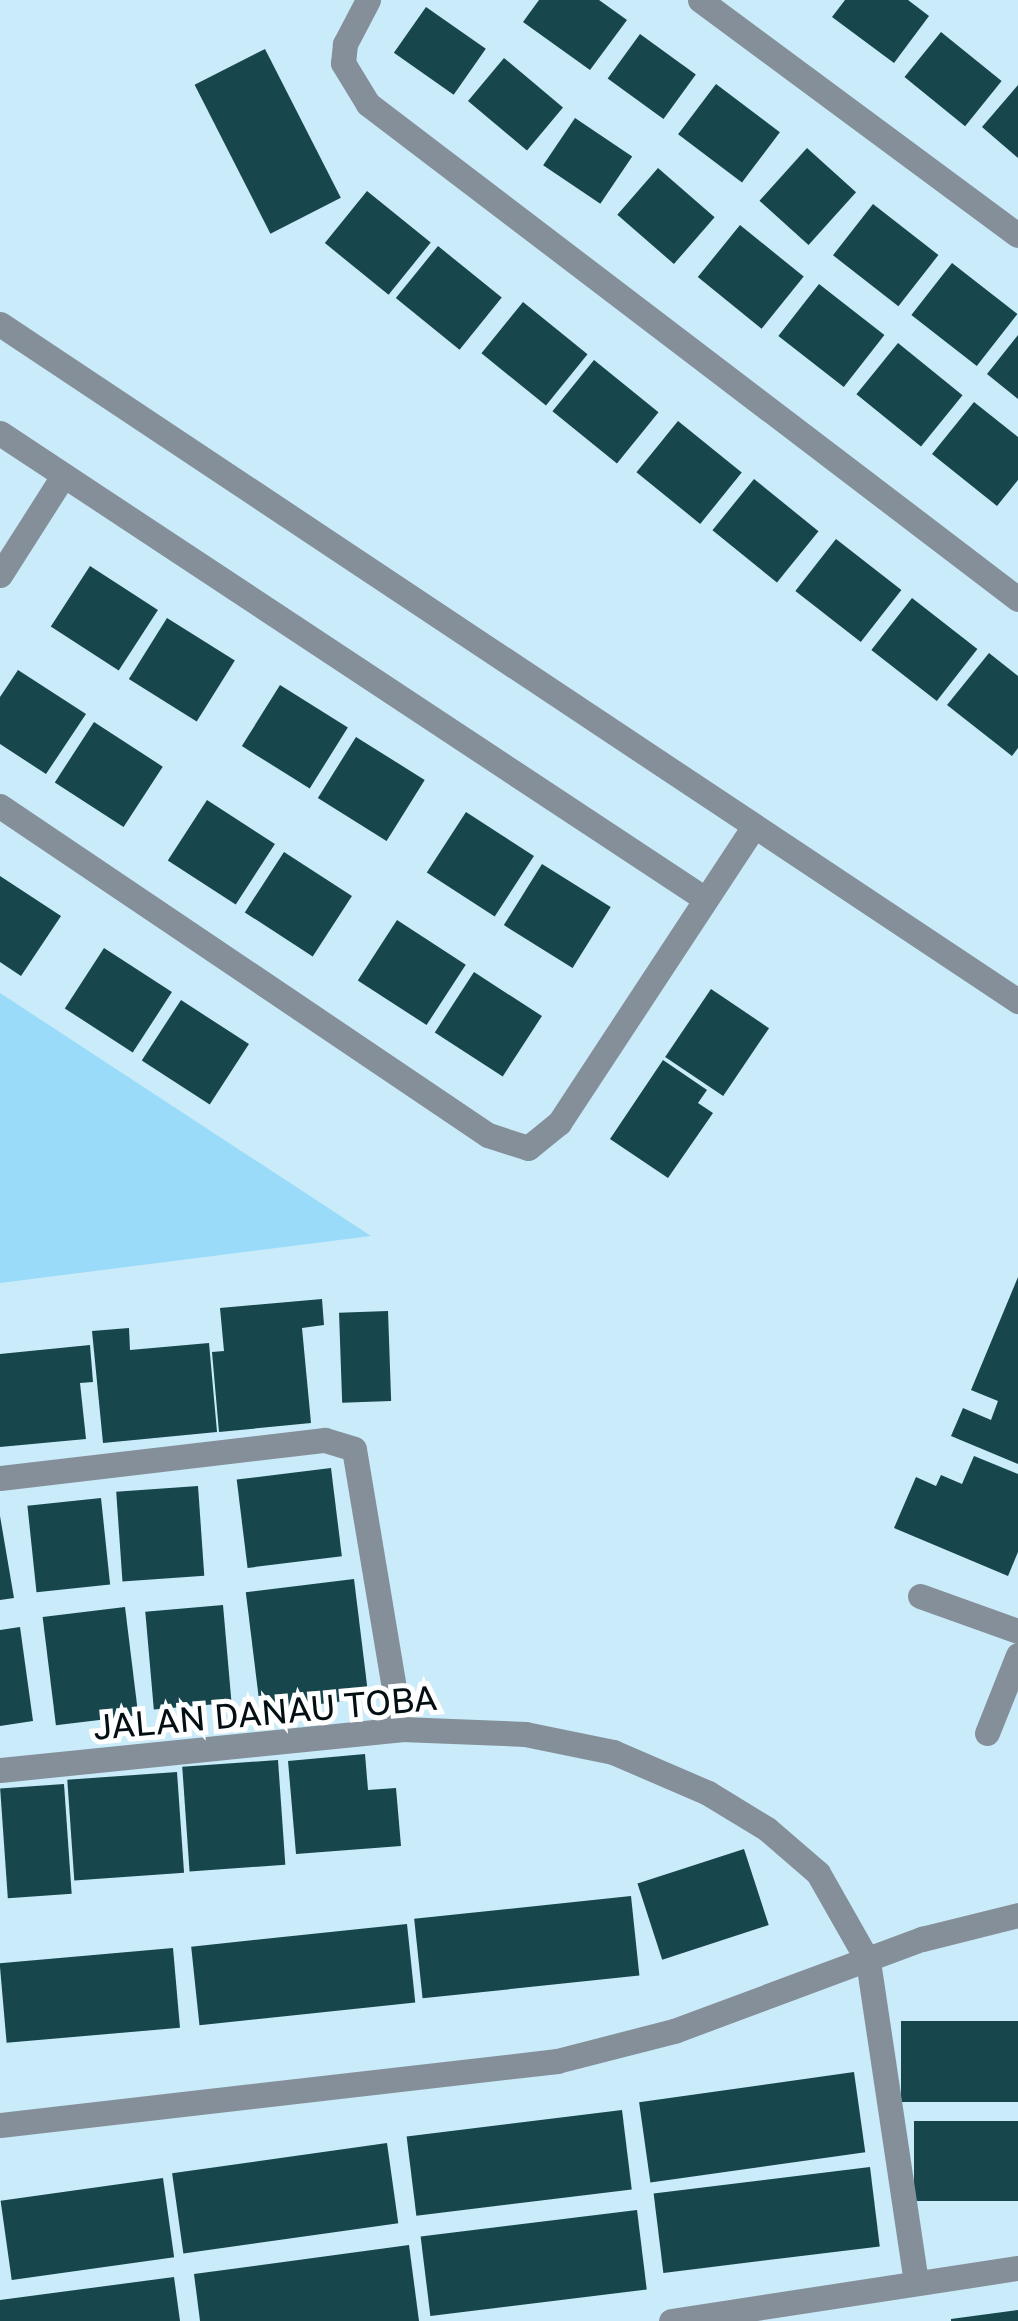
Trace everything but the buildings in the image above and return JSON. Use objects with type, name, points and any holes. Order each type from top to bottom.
[{"type":"street","points":[[368,0],[343,64],[368,104],[1018,599]]},
{"type":"street","points":[[700,0],[1018,235]]},
{"type":"street","points":[[0,324],[752,830],[1018,1001]]},
{"type":"street","points":[[0,433],[702,896]]},
{"type":"street","points":[[0,574],[64,476]]},
{"type":"street","points":[[0,806],[488,1135],[528,1148],[560,1123],[702,896],[752,830]]},
{"type":"street","points":[[0,1478],[325,1440],[354,1449],[401,1730]]},
{"type":"street","points":[[920,1596],[1018,1631]]},
{"type":"street","points":[[987,1732],[1018,1655]]},
{"type":"street","name":"JALAN DANAU TOBA","points":[[0,1770],[401,1730],[525,1734],[596,1748],[708,1793],[767,1829],[818,1873],[868,1960]]},
{"type":"street","points":[[0,2125],[557,2062],[674,2032],[922,1939],[1018,1915]]},
{"type":"street","points":[[868,1960],[916,2281]]},
{"type":"street","points":[[671,2321],[788,2311],[916,2281],[1018,2268]]},
{"type":"shaded area","points":[[0,993],[371,1236],[0,1283]]}]
